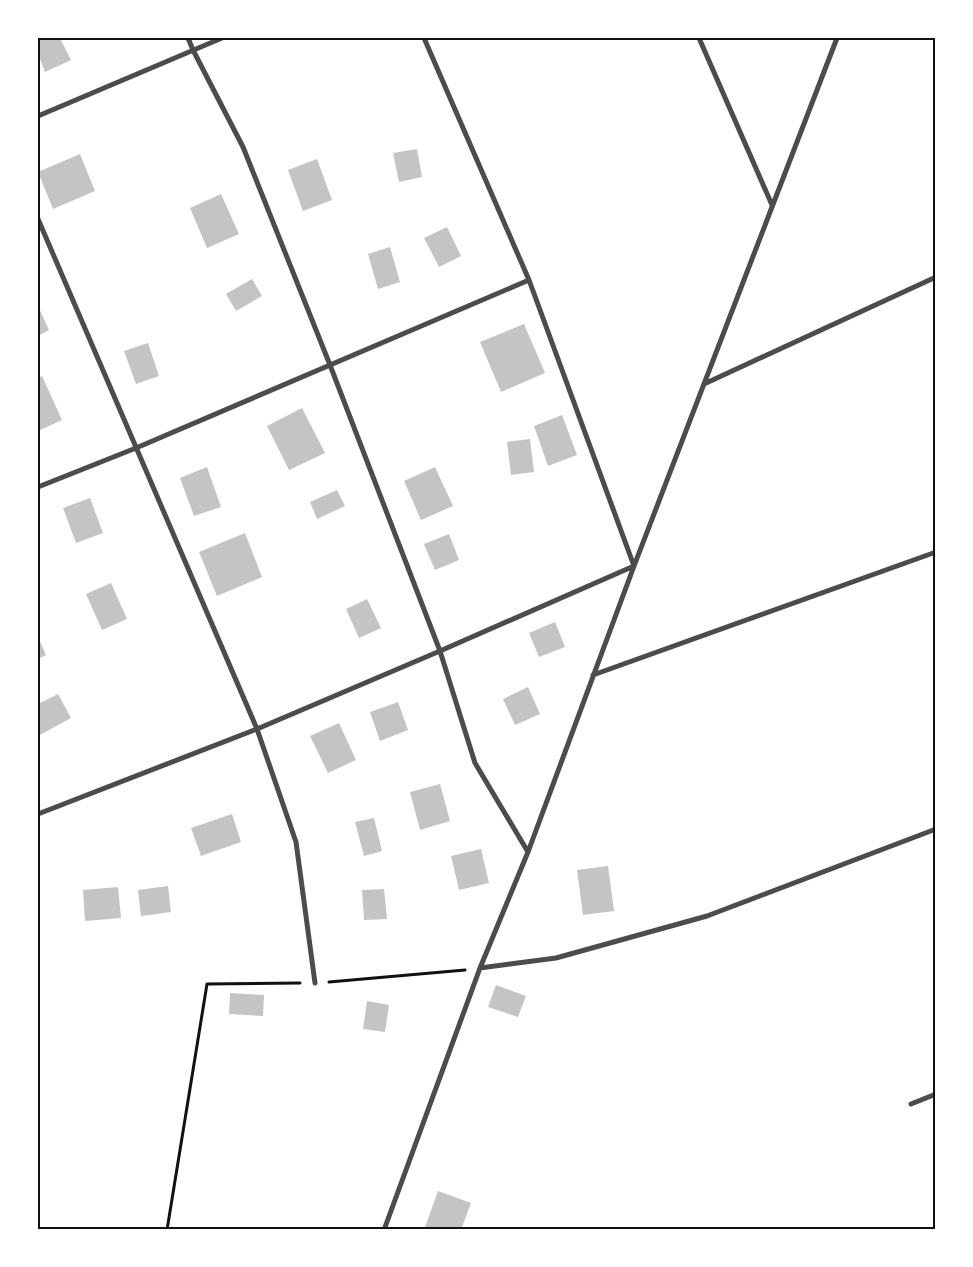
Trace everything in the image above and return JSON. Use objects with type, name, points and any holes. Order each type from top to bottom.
[{"type":"street","points":[[188,38],[243,147],[330,365],[440,651],[476,762],[528,852]]},
{"type":"street","points":[[38,116],[222,38]]},
{"type":"street","points":[[424,38],[529,280],[634,566]]},
{"type":"street","points":[[699,38],[772,205]]},
{"type":"street","points":[[384,1230],[480,968],[528,852],[634,566],[837,38]]},
{"type":"street","points":[[38,219],[257,730],[296,842],[315,983]]},
{"type":"street","points":[[703,385],[936,277]]},
{"type":"street","points":[[38,487],[136,448],[529,280]]},
{"type":"street","points":[[593,675],[936,552]]},
{"type":"street","points":[[38,814],[257,730],[634,566]]},
{"type":"street","points":[[480,968],[556,958],[707,916],[936,829]]},
{"type":"street","points":[[911,1104],[936,1094]]},
{"type":"path","points":[[167,1230],[207,984],[315,983],[480,968]]},
{"type":"building","points":[[60,38],[71,60],[45,72],[38,54],[38,39]]},
{"type":"building","points":[[417,149],[422,177],[399,182],[393,153]]},
{"type":"building","points":[[80,154],[95,191],[53,209],[38,172]]},
{"type":"building","points":[[317,159],[332,200],[303,211],[288,170]]},
{"type":"building","points":[[221,194],[239,234],[207,248],[190,208]]},
{"type":"building","points":[[447,227],[461,256],[439,267],[424,238]]},
{"type":"building","points":[[390,247],[400,282],[378,289],[368,254]]},
{"type":"building","points":[[252,279],[262,296],[236,311],[226,294]]},
{"type":"building","points":[[38,306],[49,330],[38,336]]},
{"type":"building","points":[[524,324],[545,373],[501,392],[480,342]]},
{"type":"building","points":[[148,343],[159,376],[136,384],[124,351]]},
{"type":"building","points":[[42,376],[62,420],[38,431],[38,378]]},
{"type":"building","points":[[302,408],[325,453],[289,470],[267,426]]},
{"type":"building","points":[[562,415],[577,455],[548,466],[534,426]]},
{"type":"building","points":[[530,439],[534,472],[511,475],[507,442]]},
{"type":"building","points":[[207,467],[221,507],[194,516],[180,478]]},
{"type":"building","points":[[435,467],[453,506],[421,520],[404,481]]},
{"type":"building","points":[[337,490],[345,506],[317,519],[310,502]]},
{"type":"building","points":[[90,498],[103,533],[76,543],[63,508]]},
{"type":"building","points":[[245,533],[262,577],[217,596],[199,552]]},
{"type":"building","points":[[449,534],[459,560],[435,570],[424,544]]},
{"type":"building","points":[[111,583],[127,619],[102,630],[86,594]]},
{"type":"building","points":[[367,599],[381,628],[359,638],[346,609]]},
{"type":"building","points":[[555,622],[565,647],[539,657],[529,633]]},
{"type":"building","points":[[38,637],[46,655],[38,659]]},
{"type":"building","points":[[528,687],[540,714],[515,725],[503,699]]},
{"type":"building","points":[[58,694],[71,718],[38,736],[38,704]]},
{"type":"building","points":[[398,702],[408,730],[380,741],[370,712]]},
{"type":"building","points":[[339,723],[356,760],[328,773],[310,736]]},
{"type":"building","points":[[440,784],[450,821],[420,830],[410,792]]},
{"type":"building","points":[[232,814],[241,842],[201,856],[191,828]]},
{"type":"building","points":[[374,818],[382,851],[364,856],[355,822]]},
{"type":"building","points":[[481,849],[489,883],[459,890],[451,856]]},
{"type":"building","points":[[608,866],[614,911],[583,915],[577,870]]},
{"type":"building","points":[[168,886],[171,912],[141,916],[138,890]]},
{"type":"building","points":[[118,887],[121,918],[85,921],[83,890]]},
{"type":"building","points":[[384,889],[387,919],[364,920],[362,890]]},
{"type":"building","points":[[496,985],[526,996],[518,1017],[488,1007]]},
{"type":"building","points":[[230,993],[264,995],[263,1016],[229,1014]]},
{"type":"building","points":[[367,1001],[389,1005],[385,1032],[363,1029]]},
{"type":"building","points":[[438,1191],[471,1203],[461,1230],[424,1230]]}]
